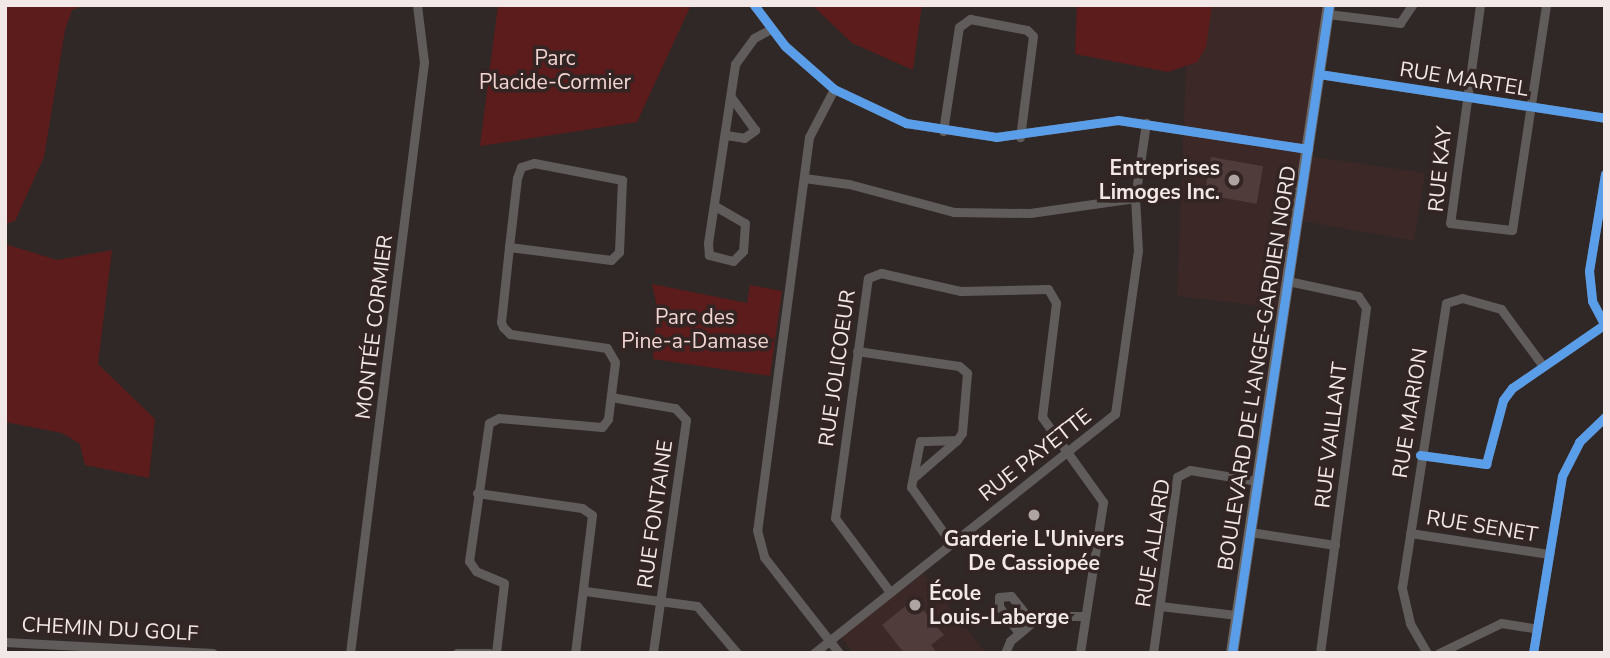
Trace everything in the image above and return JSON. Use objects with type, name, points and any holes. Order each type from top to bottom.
[{"type":"main road","name":"BOULEVARD DE L'ANGE-GARDIEN NORD","points":[[1232,653],[1328,9]]},
{"type":"street","name":"MONTÉE CORMIER","points":[[350,653],[424,62],[417,5]]},
{"type":"street","points":[[754,5],[771,29],[834,89],[880,115],[943,131],[1020,137],[1104,119],[1146,123],[1308,149]]},
{"type":"street","points":[[1328,9],[1400,23],[1412,5]]},
{"type":"street","name":"RUE KAY","points":[[1480,5],[1450,223],[1512,230],[1532,107]]},
{"type":"street","points":[[1532,107],[1546,5]]},
{"type":"street","points":[[943,131],[959,27],[970,19],[1027,30],[1033,36],[1020,137]]},
{"type":"street","points":[[715,206],[742,218],[743,251],[725,262],[709,255],[715,206],[735,64],[744,49],[771,29]]},
{"type":"street","name":"RUE MARTEL","points":[[1319,74],[1605,118]]},
{"type":"street","points":[[834,89],[809,137],[757,530],[764,557],[839,653]]},
{"type":"street","points":[[726,135],[744,138],[755,130],[731,97]]},
{"type":"street","name":"RUE PAYETTE","points":[[814,653],[1115,414],[1138,251],[1135,198],[1146,123]]},
{"type":"street","points":[[496,653],[505,588],[502,579],[476,571],[469,561],[477,493],[494,420],[597,430],[608,419],[615,362],[607,348],[506,331],[501,322],[509,247],[521,167],[534,163],[622,180],[620,252],[611,260],[509,247]]},
{"type":"street","points":[[1420,455],[1486,464],[1503,400],[1543,366],[1605,325],[1592,301],[1589,271],[1605,174]]},
{"type":"street","points":[[804,178],[849,184],[954,212],[1030,213],[1135,198]]},
{"type":"street","name":"RUE JOLICOEUR","points":[[890,592],[835,518],[865,285],[873,275],[961,291],[1048,289],[1056,303],[1041,412],[1069,451]]},
{"type":"street","name":"RUE VAILLANT","points":[[1288,281],[1358,296],[1366,308],[1320,653]]},
{"type":"street","name":"RUE MARION","points":[[1427,653],[1402,597],[1420,455],[1443,310],[1453,298],[1501,309],[1543,366]]},
{"type":"street","points":[[857,351],[964,369],[969,381],[957,440],[913,478]]},
{"type":"street","name":"RUE FONTAINE","points":[[611,397],[675,408],[686,420],[653,653]]},
{"type":"street","points":[[1533,653],[1568,460],[1605,417]]},
{"type":"street","points":[[951,543],[914,496],[913,478],[921,439],[957,440]]},
{"type":"street","points":[[1069,451],[1103,502],[1080,653]]},
{"type":"street","name":"RUE ALLARD","points":[[1153,653],[1177,477],[1190,470],[1257,481]]},
{"type":"street","points":[[477,493],[588,510],[593,520],[575,653]]},
{"type":"street","points":[[1250,533],[1335,545]]},
{"type":"street","name":"RUE SENET","points":[[1410,533],[1549,554]]},
{"type":"street","points":[[585,591],[661,600],[702,609],[737,653]]},
{"type":"street","points":[[1019,633],[999,606],[999,597],[1011,596],[1032,622]]},
{"type":"street","points":[[1160,606],[1237,615]]},
{"type":"street","points":[[1005,653],[1019,633],[1048,612],[1084,616]]},
{"type":"street","points":[[1439,653],[1501,623],[1537,629]]},
{"type":"street","name":"CHEMIN DU GOLF","points":[[5,642],[213,653]]},
{"type":"street","points":[[457,653],[489,653]]},
{"type":"shaded area","points":[[1202,5],[1323,5],[1301,155],[1425,173],[1414,241],[1292,219],[1278,308],[1177,296],[1186,68]]},
{"type":"shaded area","name":"École Louis-Laberge","points":[[923,573],[986,653],[853,653],[841,637]]},
{"type":"green space","points":[[5,5],[85,5],[72,10],[65,30],[44,157],[15,221],[5,224]]},
{"type":"green space","name":"Parc Placide-Cormier","points":[[498,5],[691,5],[637,122],[480,146]]},
{"type":"green space","points":[[812,5],[922,5],[913,70],[852,43]]},
{"type":"green space","points":[[1077,5],[1212,5],[1206,47],[1197,62],[1168,72],[1075,54]]},
{"type":"green space","points":[[5,244],[57,260],[112,250],[98,364],[155,419],[149,478],[85,465],[80,444],[62,433],[5,422]]},
{"type":"green space","name":"Parc des Pine-a-Damase","points":[[652,284],[747,303],[750,285],[782,291],[770,376],[653,359],[657,307]]},
{"type":"building","name":"Entreprises Limoges Inc.","points":[[1211,157],[1263,166],[1257,204],[1204,194]]},
{"type":"building","points":[[914,599],[944,635],[931,645],[937,653],[904,653],[882,625]]},
{"type":"cycle path","points":[[754,5],[785,46],[834,89],[906,123],[996,137],[1118,120],[1308,149]]},
{"type":"cycle path","points":[[1232,653],[1329,5]]},
{"type":"cycle path","points":[[1319,74],[1605,118]]},
{"type":"cycle path","points":[[1605,174],[1589,271],[1592,301],[1605,325]]},
{"type":"cycle path","points":[[1420,455],[1486,464],[1503,400],[1512,388],[1605,324]]},
{"type":"cycle path","points":[[1533,653],[1562,476],[1579,442],[1605,417]]},
{"type":"place","name":"Entreprises Limoges Inc.","points":[[1234,180]]},
{"type":"place","name":"Garderie L'Univers De Cassiopée","points":[[1034,515]]},
{"type":"place","name":"École Louis-Laberge","points":[[915,605]]}]
